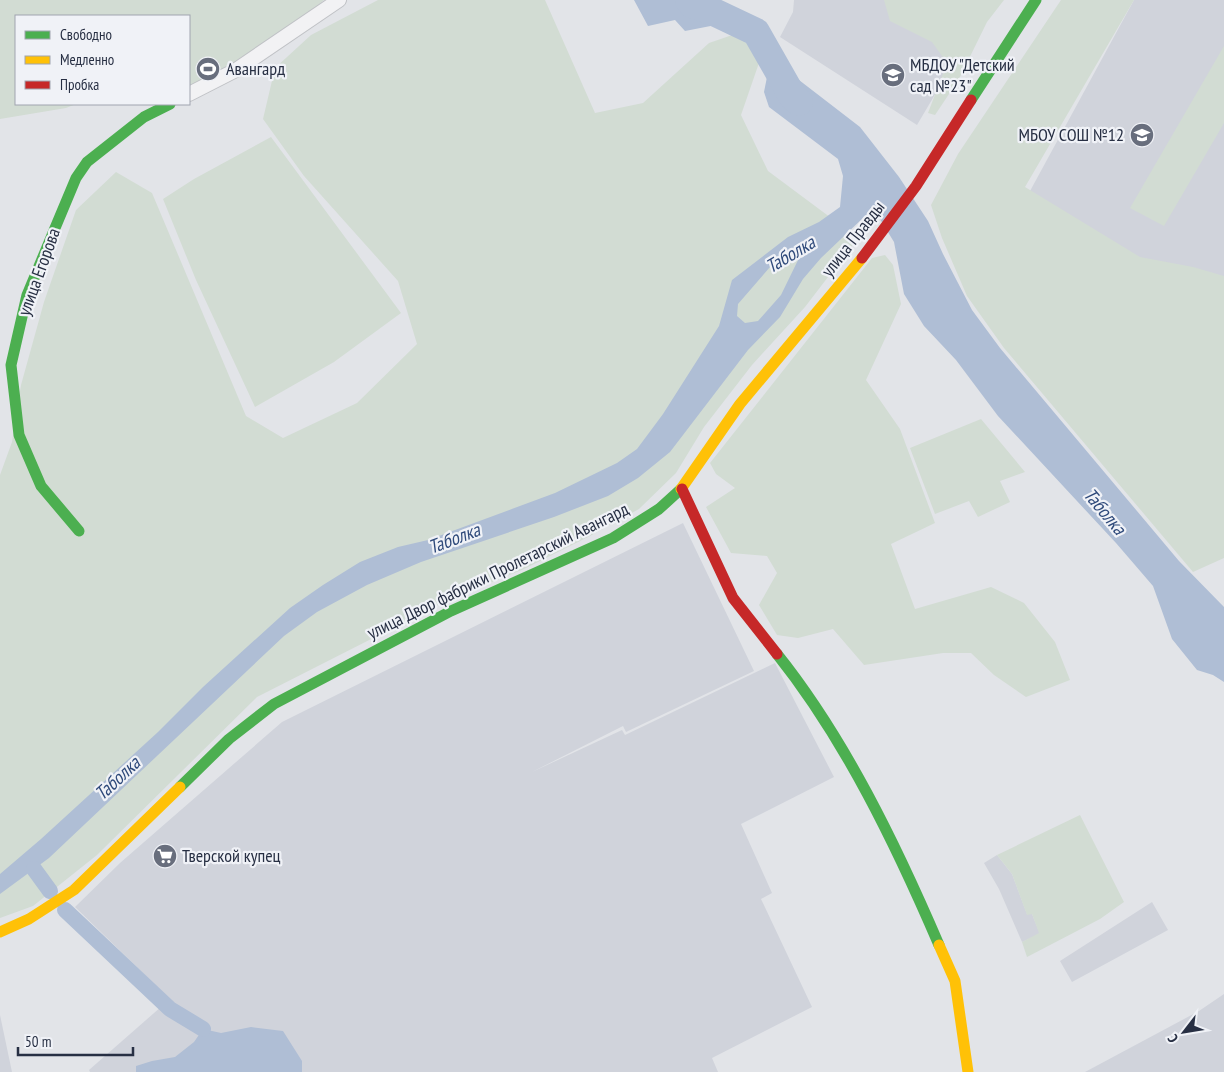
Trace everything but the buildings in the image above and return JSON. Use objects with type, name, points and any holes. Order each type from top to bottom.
[{"type":"street","points":[[190,93],[236,70],[340,0]]},
{"type":"street","name":"улица Правды","points":[[682,489],[740,404],[835,292],[916,186],[1036,0]]},
{"type":"street","name":"улица Егорова","points":[[79,531],[41,486],[19,435],[11,364],[27,295],[76,178],[87,162],[144,116],[168,105]]},
{"type":"street","points":[[682,489],[733,598],[786,665],[833,735],[864,788],[912,881],[955,981],[968,1072]]},
{"type":"street","name":"улица Двор фабрики Пролетарский Авангард","points":[[0,932],[12,928],[48,908],[74,890],[229,739],[267,709],[451,611],[613,538],[659,509],[682,489]]},
{"type":"shaded area","name":"Авангард","points":[[0,0],[324,0],[266,50],[190,88],[190,15],[15,15],[15,105],[74,105],[66,108],[0,119]]},
{"type":"shaded area","points":[[378,0],[545,0],[595,113],[643,103],[709,43],[741,32],[760,60],[741,115],[768,171],[858,238],[805,307],[752,365],[704,427],[676,473],[639,509],[524,569],[446,601],[257,697],[97,855],[33,906],[0,918],[0,475],[12,442],[21,385],[44,302],[76,210],[116,172],[152,193],[246,416],[283,438],[357,403],[417,344],[398,281],[304,176],[263,119],[275,68],[311,35]]},
{"type":"shaded area","name":"МБДОУ \"Детский сад №23\"","points":[[794,0],[984,0],[989,3],[917,125],[780,37],[793,12]]},
{"type":"shaded area","points":[[884,0],[1004,0],[987,22],[959,79],[935,115],[928,113],[947,63],[932,42],[890,21]]},
{"type":"shaded area","points":[[1061,0],[1134,0],[1025,187],[1140,257],[1193,267],[1224,276],[1224,558],[1193,572],[1004,348],[967,296],[942,238],[931,205],[958,154]]},
{"type":"shaded area","name":"МБОУ СОШ №12","points":[[1134,0],[1224,0],[1224,399],[987,270]]},
{"type":"shaded area","points":[[1224,46],[1224,123],[1164,226],[1130,208]]},
{"type":"shaded area","points":[[271,137],[401,313],[334,362],[255,407],[196,280],[163,199],[194,179]]},
{"type":"shaded area","points":[[885,255],[893,265],[901,304],[866,380],[900,429],[935,523],[891,544],[915,609],[991,587],[1024,603],[1055,642],[1070,680],[1026,697],[994,675],[971,653],[943,653],[864,665],[833,629],[798,638],[777,635],[759,605],[777,573],[767,556],[731,553],[706,507],[735,488],[716,474],[710,463],[872,258]]},
{"type":"shaded area","points":[[981,419],[1025,472],[1000,481],[1010,502],[978,517],[969,501],[935,514],[910,448]]},
{"type":"shaded area","points":[[683,523],[754,671],[626,732],[623,726],[532,772],[622,730],[625,735],[775,663],[834,777],[741,824],[772,893],[761,899],[812,1007],[712,1058],[718,1072],[90,1072],[89,1070],[170,999],[75,907],[120,863],[282,722]]},
{"type":"shaded area","points":[[1080,815],[1124,902],[1100,919],[1027,957],[1022,942],[1039,933],[1032,914],[1027,915],[1012,874],[997,855]]},
{"type":"shaded area","points":[[997,855],[1012,874],[1027,914],[1032,914],[1040,934],[1022,942],[999,889],[984,863]]},
{"type":"shaded area","points":[[1152,902],[1168,930],[1072,982],[1060,961]]},
{"type":"shaded area","points":[[1224,994],[1224,1072],[1085,1072],[1199,1011]]},
{"type":"shaded area","points":[[0,1015],[12,1072],[0,1072]]},
{"type":"water","points":[[634,0],[694,0],[726,13],[726,23],[685,31],[675,20],[648,26]]},
{"type":"water","points":[[786,70],[860,127],[899,177],[928,221],[972,310],[1000,348],[1179,561],[1224,607],[1224,682],[1213,675],[1197,670],[1172,639],[1153,586],[1116,543],[998,416],[956,360],[924,326],[904,294],[894,242],[875,211],[863,218],[821,258],[803,279],[780,317],[748,350],[670,452],[638,478],[608,496],[554,517],[421,562],[367,585],[317,612],[284,636],[49,858],[0,894],[0,874],[158,732],[203,687],[290,608],[360,562],[398,547],[428,540],[555,493],[617,463],[637,449],[663,414],[719,326],[732,280],[788,237],[819,222],[840,207],[843,176],[838,159],[769,107],[764,92],[767,77]],"holes":[[[800,256],[781,295],[758,321],[745,323],[737,316],[738,304],[770,267]]]},
{"type":"water","points":[[251,1027],[283,1031],[302,1061],[302,1072],[136,1072],[136,1066],[175,1057],[194,1042],[203,1029],[221,1033]]},
{"type":"waterway","name":"Таболка","points":[[689,0],[692,4],[756,32],[793,97],[799,102]]},
{"type":"waterway","points":[[34,869],[50,891]]},
{"type":"waterway","points":[[65,910],[170,1009],[203,1029]]},
{"type":"traffic: fast","points":[[971,100],[1036,0]]},
{"type":"traffic: fast","points":[[79,531],[41,486],[19,435],[11,365],[27,295],[76,178],[87,162],[144,117],[168,105]]},
{"type":"traffic: fast","points":[[180,787],[229,739],[274,704],[451,611],[613,538],[659,509],[681,489]]},
{"type":"traffic: fast","points":[[777,654],[802,687],[847,757],[887,831],[939,945]]},
{"type":"traffic: slow","points":[[681,489],[740,404],[862,258]]},
{"type":"traffic: slow","points":[[0,932],[29,919],[74,890],[180,787]]},
{"type":"traffic: slow","points":[[939,945],[955,981],[968,1072]]},
{"type":"traffic: jam","points":[[862,258],[916,186],[971,100]]},
{"type":"traffic: jam","points":[[682,489],[733,598],[777,654]]},
{"type":"place","name":"Авангард","points":[[208,69]]},
{"type":"place","name":"МБДОУ \"Детский сад №23\"","points":[[893,75]]},
{"type":"place","name":"МБОУ СОШ №12","points":[[1142,135]]},
{"type":"place","name":"Тверской купец","points":[[165,856]]}]
